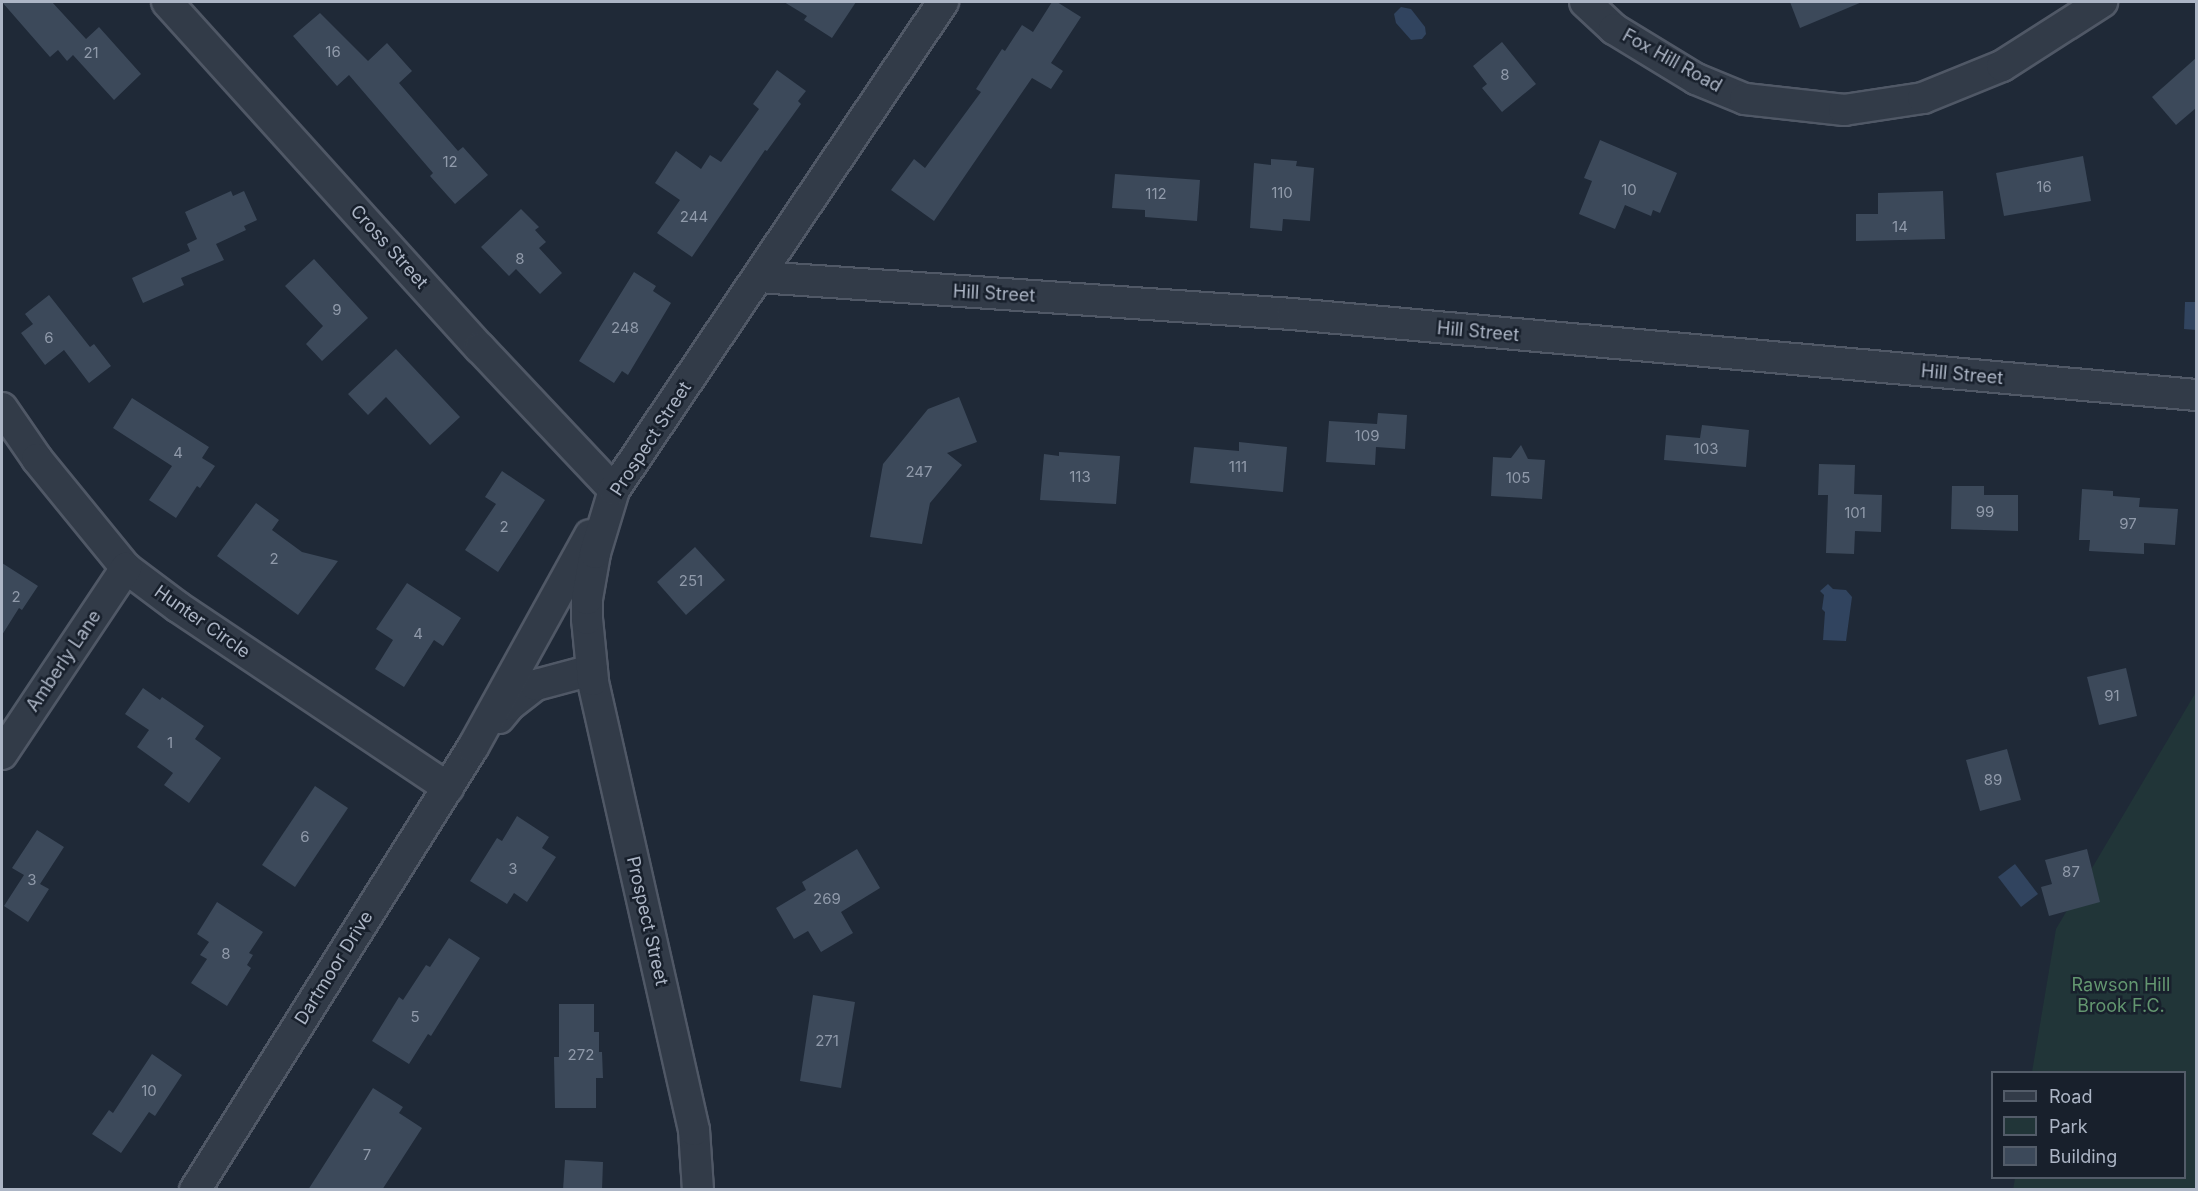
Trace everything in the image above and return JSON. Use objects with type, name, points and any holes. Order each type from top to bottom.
[{"type":"street","name":"Cross Street","points":[[167,2],[480,348],[614,490]]},
{"type":"street","name":"Prospect Street","points":[[698,1190],[694,1130],[592,669],[586,619],[595,553],[614,490],[943,2]]},
{"type":"street","name":"Fox Hill Road","points":[[1585,2],[1614,29],[1696,79],[1745,99],[1844,110],[1923,98],[2002,66],[2102,2]]},
{"type":"street","name":"Hill Street","points":[[759,277],[1292,314],[2196,395]]},
{"type":"street","name":"Hunter Circle","points":[[2,408],[36,459],[126,568],[178,607],[448,788]]},
{"type":"street","name":"Dartmoor Drive","points":[[195,1190],[473,747],[614,490]]},
{"type":"street","name":"Amberly Lane","points":[[2,754],[126,568]]},
{"type":"street","points":[[532,640],[586,619]]},
{"type":"street","name":"Dartmoor Drive","points":[[473,747],[510,705],[525,692],[551,680],[592,669]]},
{"type":"green space","name":"Rawson Hill Brook F.C.","points":[[2196,692],[2196,1189],[2013,1190],[2015,1179],[2186,1179],[2186,1071],[2032,1071],[2056,929]]},
{"type":"water","points":[[1401,7],[1411,9],[1425,27],[1426,34],[1422,39],[1411,40],[1396,23],[1394,14]]},
{"type":"water","points":[[2185,302],[2196,302],[2196,330],[2184,329]]},
{"type":"water","points":[[1828,584],[1833,589],[1846,590],[1852,597],[1846,641],[1823,640],[1824,595],[1820,591]]},
{"type":"water","points":[[2015,864],[2038,894],[2021,907],[1998,877]]},
{"type":"building","points":[[2,2],[52,2],[86,39],[99,27],[141,74],[114,100],[73,55],[67,61],[58,50],[50,57]]},
{"type":"building","points":[[784,2],[856,2],[832,38],[804,20],[807,16]]},
{"type":"building","points":[[1052,2],[1057,2],[1081,17],[1051,63],[1063,71],[1051,89],[1032,78],[934,221],[891,190],[914,159],[925,168],[981,92],[976,89],[1002,49],[1005,51],[1022,25],[1033,32]]},
{"type":"building","points":[[1790,2],[1862,2],[1800,28]]},
{"type":"building","points":[[320,13],[368,61],[387,43],[412,71],[399,83],[458,151],[463,147],[488,175],[455,204],[430,176],[433,173],[349,75],[337,86],[293,36]]},
{"type":"building","points":[[1502,42],[1536,84],[1502,112],[1482,88],[1487,84],[1473,66]]},
{"type":"building","points":[[2196,58],[2196,108],[2176,125],[2152,97]]},
{"type":"building","points":[[777,70],[806,91],[798,101],[801,104],[767,151],[765,150],[692,257],[657,233],[680,200],[655,183],[676,151],[701,169],[710,155],[721,162],[759,109],[753,104]]},
{"type":"building","points":[[1600,140],[1677,173],[1660,213],[1653,210],[1651,216],[1625,205],[1615,229],[1579,214],[1592,181],[1584,178]]},
{"type":"building","points":[[2083,156],[2091,201],[2004,216],[1996,173]]},
{"type":"building","points":[[1271,159],[1297,161],[1296,166],[1314,168],[1310,221],[1283,219],[1282,231],[1250,228],[1254,163],[1271,165]]},
{"type":"building","points":[[1115,174],[1200,180],[1197,221],[1145,217],[1145,210],[1112,208]]},
{"type":"building","points":[[231,191],[233,196],[244,191],[257,220],[244,226],[246,230],[216,244],[224,260],[181,278],[184,285],[143,303],[132,278],[190,251],[187,244],[197,239],[185,212]]},
{"type":"building","points":[[1943,191],[1945,239],[1856,241],[1856,214],[1878,214],[1878,193]]},
{"type":"building","points":[[521,209],[539,227],[535,230],[546,242],[539,248],[562,273],[540,294],[516,269],[509,276],[481,247]]},
{"type":"building","points":[[314,259],[368,318],[322,361],[306,344],[323,326],[285,286]]},
{"type":"building","points":[[634,272],[656,286],[653,291],[671,303],[628,375],[622,371],[614,383],[579,361]]},
{"type":"building","points":[[49,295],[90,347],[94,344],[111,366],[89,383],[64,350],[45,365],[21,333],[33,324],[25,314]]},
{"type":"building","points":[[396,349],[460,417],[430,445],[386,397],[368,415],[348,394]]},
{"type":"building","points":[[959,397],[977,442],[947,453],[962,465],[930,503],[922,544],[870,537],[883,464],[928,409]]},
{"type":"building","points":[[132,398],[209,447],[202,458],[215,466],[200,488],[197,486],[176,518],[149,500],[172,466],[113,428]]},
{"type":"building","points":[[1378,413],[1407,415],[1405,449],[1376,447],[1375,465],[1326,462],[1329,421],[1377,424]]},
{"type":"building","points":[[1702,425],[1749,430],[1746,467],[1664,460],[1666,435],[1700,438]]},
{"type":"building","points":[[1239,442],[1287,447],[1283,492],[1190,483],[1194,447],[1239,451]]},
{"type":"building","points":[[1521,445],[1528,459],[1545,460],[1542,499],[1491,496],[1493,457],[1511,458]]},
{"type":"building","points":[[1059,452],[1120,456],[1116,504],[1040,500],[1044,454],[1059,456]]},
{"type":"building","points":[[1819,464],[1855,465],[1854,494],[1882,495],[1881,532],[1855,531],[1854,554],[1826,553],[1828,495],[1818,495]]},
{"type":"building","points":[[502,471],[545,500],[498,572],[465,550],[496,504],[485,497]]},
{"type":"building","points":[[1952,486],[1984,486],[1984,495],[2018,495],[2018,531],[1951,529]]},
{"type":"building","points":[[2082,489],[2113,491],[2113,496],[2140,498],[2139,507],[2178,509],[2175,545],[2144,543],[2144,554],[2089,551],[2090,540],[2079,540]]},
{"type":"building","points":[[256,503],[279,520],[272,530],[302,552],[338,561],[298,615],[217,556]]},
{"type":"building","points":[[695,547],[725,580],[686,615],[657,582]]},
{"type":"building","points":[[2,563],[38,586],[22,610],[19,608],[2,635]]},
{"type":"building","points":[[407,583],[461,618],[443,646],[434,640],[404,687],[375,669],[393,640],[376,629]]},
{"type":"building","points":[[2126,668],[2137,716],[2099,725],[2087,677]]},
{"type":"building","points":[[143,688],[160,700],[162,697],[204,726],[195,739],[221,758],[189,803],[164,785],[173,773],[137,747],[149,730],[125,714]]},
{"type":"building","points":[[2007,749],[2021,800],[1980,811],[1966,760]]},
{"type":"building","points":[[315,786],[348,808],[295,887],[262,865]]},
{"type":"building","points":[[517,816],[549,837],[542,848],[556,857],[527,902],[514,893],[507,904],[470,881],[497,838],[502,841]]},
{"type":"building","points":[[37,830],[64,847],[40,884],[49,889],[28,922],[4,906],[24,875],[12,868]]},
{"type":"building","points":[[857,849],[880,888],[841,912],[853,933],[821,952],[808,931],[794,939],[776,908],[806,890],[802,882]]},
{"type":"building","points":[[2087,849],[2100,902],[2049,916],[2041,887],[2052,884],[2045,860]]},
{"type":"building","points":[[217,902],[263,932],[249,953],[253,955],[247,965],[251,968],[227,1006],[191,983],[207,959],[200,955],[209,942],[197,934]]},
{"type":"building","points":[[449,938],[480,958],[431,1036],[428,1034],[409,1064],[372,1041],[399,997],[403,1000],[426,965],[430,967]]},
{"type":"building","points":[[813,995],[855,1002],[841,1088],[800,1081]]},
{"type":"building","points":[[559,1004],[594,1004],[594,1032],[599,1032],[603,1078],[596,1078],[596,1108],[555,1108],[554,1057],[559,1057]]},
{"type":"building","points":[[152,1054],[182,1075],[155,1116],[149,1112],[121,1153],[92,1134],[109,1110],[113,1113]]},
{"type":"building","points":[[373,1088],[403,1107],[399,1113],[422,1128],[382,1190],[308,1190]]},
{"type":"building","points":[[565,1160],[603,1162],[602,1190],[563,1190]]}]
